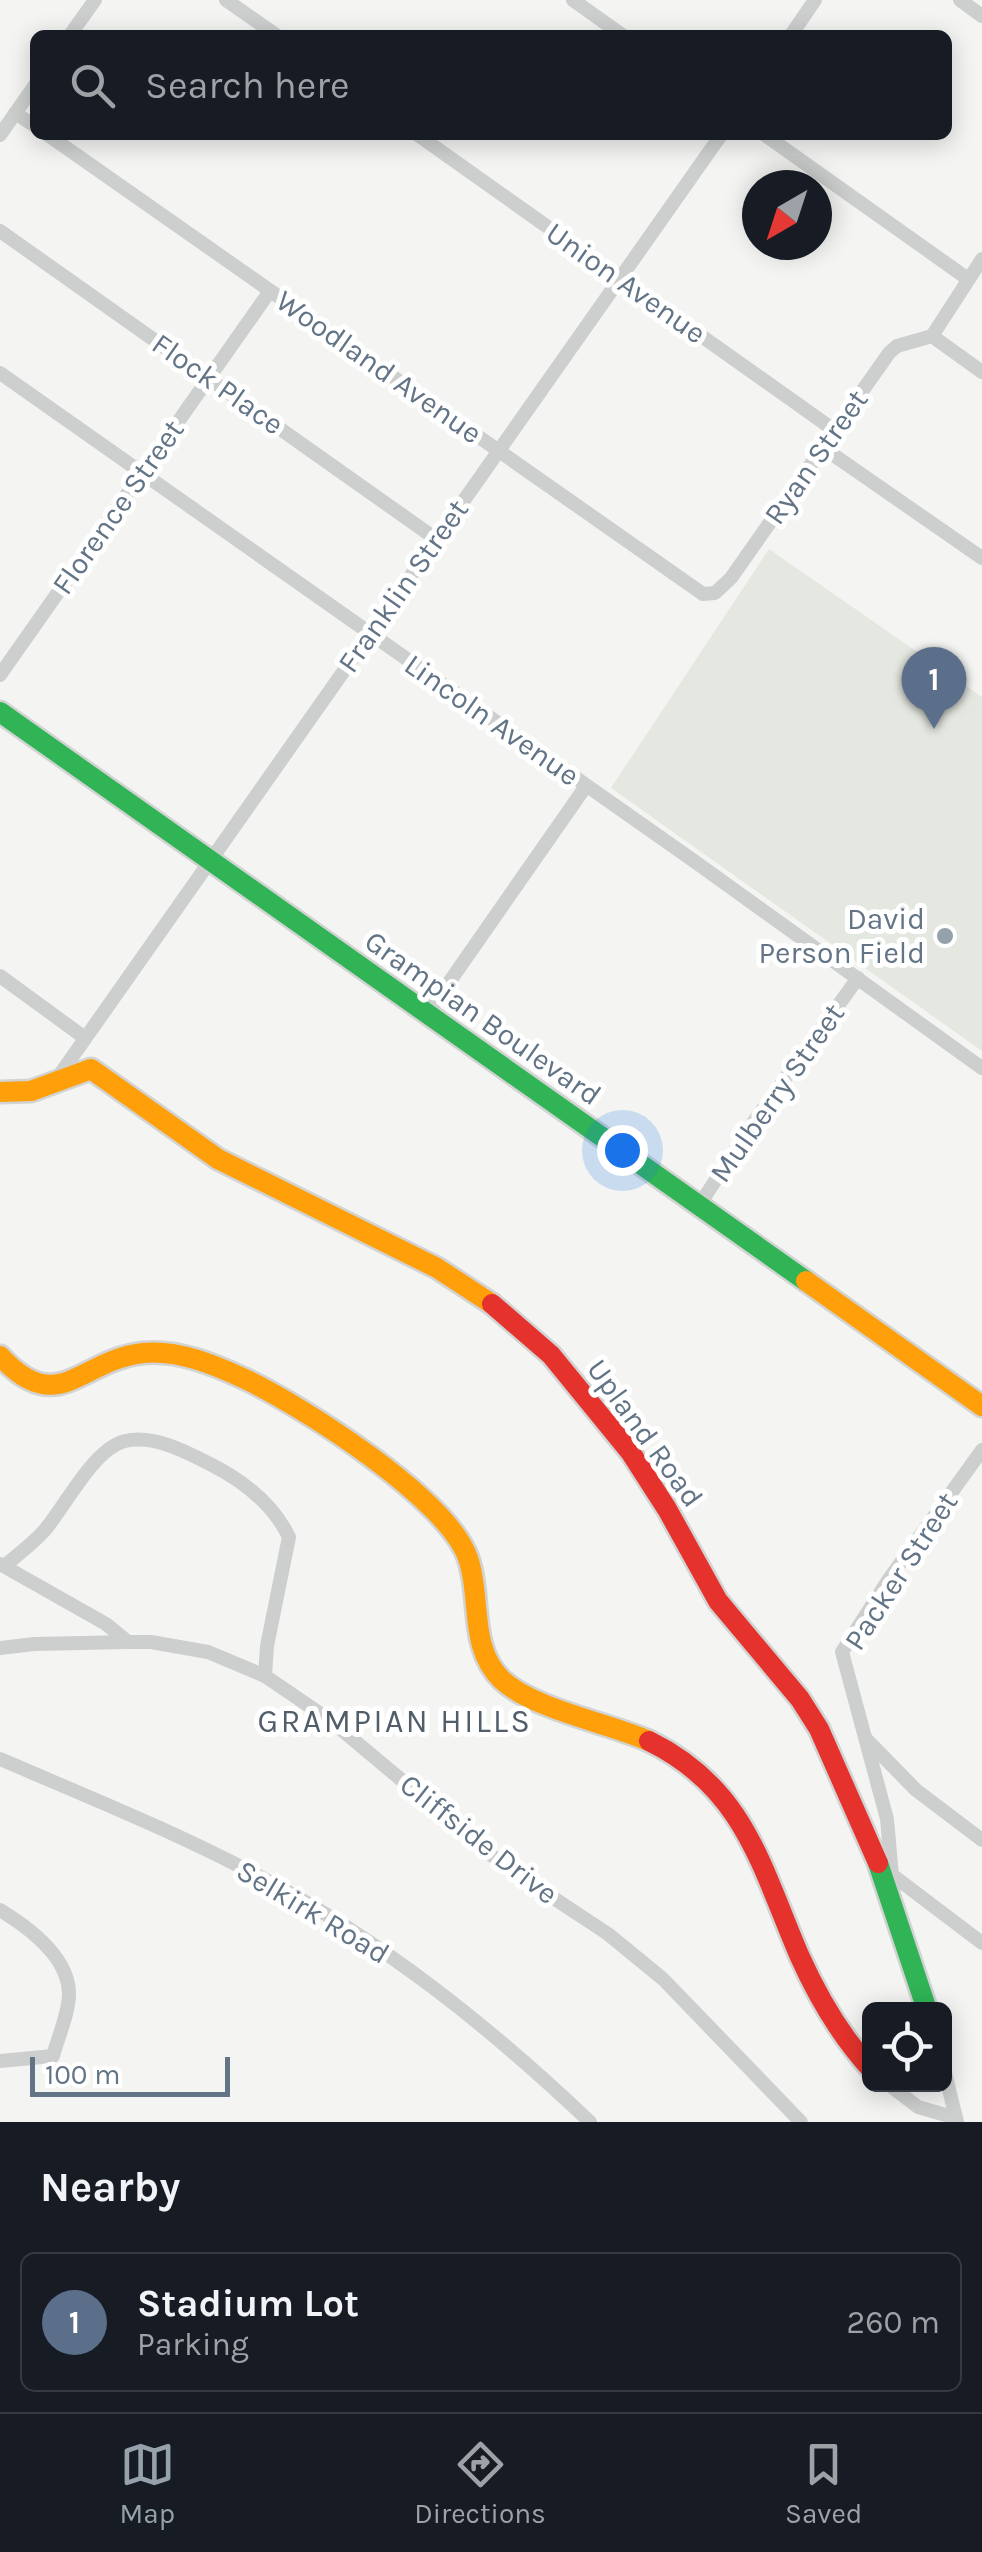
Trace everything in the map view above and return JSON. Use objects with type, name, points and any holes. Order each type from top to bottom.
[{"type":"street","points":[[74,30],[95,0]]},
{"type":"street","points":[[226,0],[269,30]]},
{"type":"street","points":[[573,0],[615,30]]},
{"type":"street","points":[[794,30],[815,0]]},
{"type":"street","points":[[960,0],[982,16]]},
{"type":"street","points":[[1,132],[30,92]]},
{"type":"street","points":[[16,113],[30,123]]},
{"type":"street","name":"Woodland Avenue","points":[[55,140],[691,588],[712,594]]},
{"type":"street","name":"Union Avenue","points":[[425,140],[834,430]]},
{"type":"street","name":"Franklin Street","points":[[85,1038],[717,140]]},
{"type":"street","points":[[772,140],[968,279]]},
{"type":"street","name":"Flock Place","points":[[0,231],[436,539]]},
{"type":"street","points":[[982,259],[932,336],[982,372]]},
{"type":"street","name":"Florence Street","points":[[0,674],[270,290]]},
{"type":"street","name":"Ryan Street","points":[[712,594],[732,578],[897,346],[932,336]]},
{"type":"street","name":"Lincoln Avenue","points":[[0,373],[982,1068]]},
{"type":"street","points":[[822,447],[982,558]]},
{"type":"street","name":"Grampian Boulevard","points":[[0,712],[982,1406]]},
{"type":"street","points":[[427,1014],[586,786]]},
{"type":"street","points":[[0,976],[85,1038],[52,1085]]},
{"type":"street","name":"Mulberry Street","points":[[698,1207],[755,1120],[858,978]]},
{"type":"street","name":"Upland Road","points":[[0,1092],[31,1091],[91,1069],[218,1160],[436,1268],[488,1301],[540,1344],[600,1412],[667,1509],[718,1601],[800,1698],[842,1775],[885,1870],[926,2002]]},
{"type":"street","points":[[0,1356],[19,1375],[41,1386],[62,1383],[110,1360],[144,1352],[168,1353],[208,1364],[301,1410],[376,1463],[424,1503],[460,1542],[473,1580],[483,1654],[499,1678],[544,1704],[666,1749],[717,1788],[758,1852],[800,1958],[836,2023],[862,2057]]},
{"type":"street","points":[[128,1642],[62,1598],[2,1565],[44,1531],[93,1466],[119,1443],[146,1440],[199,1458],[251,1490],[289,1536],[266,1646],[266,1676]]},
{"type":"street","name":"Packer Street","points":[[885,1870],[886,1819],[842,1652],[982,1450]]},
{"type":"street","name":"Cliffside Drive","points":[[0,1648],[151,1642],[195,1649],[266,1676],[331,1721],[502,1864],[608,1934],[663,1979],[802,2122]]},
{"type":"street","points":[[864,1736],[916,1790],[982,1840]]},
{"type":"street","name":"Selkirk Road","points":[[0,1760],[217,1855],[305,1902],[465,2011],[590,2122]]},
{"type":"street","points":[[885,1870],[982,1944]]},
{"type":"street","points":[[0,1910],[44,1944],[62,1971],[69,1996],[53,2056],[0,2060]]},
{"type":"street","points":[[898,2092],[918,2107],[956,2120]]},
{"type":"street","points":[[949,2092],[956,2120]]},
{"type":"shaded area","points":[[769,549],[982,697],[982,1051],[611,788]]},
{"type":"traffic: fast","points":[[0,712],[806,1281]]},
{"type":"traffic: fast","points":[[878,1863],[924,2002]]},
{"type":"traffic: slow","points":[[0,1092],[31,1091],[91,1069],[218,1159],[437,1268],[492,1304]]},
{"type":"traffic: slow","points":[[806,1281],[982,1406]]},
{"type":"traffic: slow","points":[[0,1356],[20,1374],[38,1383],[54,1385],[143,1353],[182,1356],[233,1374],[301,1410],[403,1482],[455,1534],[472,1573],[484,1653],[502,1680],[551,1707],[649,1741]]},
{"type":"traffic: jam","points":[[492,1304],[551,1355],[631,1453],[718,1601],[800,1699],[819,1729],[878,1863]]},
{"type":"traffic: jam","points":[[649,1741],[681,1760],[729,1806],[760,1861],[814,1987],[862,2059]]},
{"type":"place","name":"Stadium Lot","points":[[934,729]]},
{"type":"place","name":"David Person Field","points":[[945,936]]},
{"type":"district","name":"GRAMPIAN HILLS","points":[[395,1721]]}]
